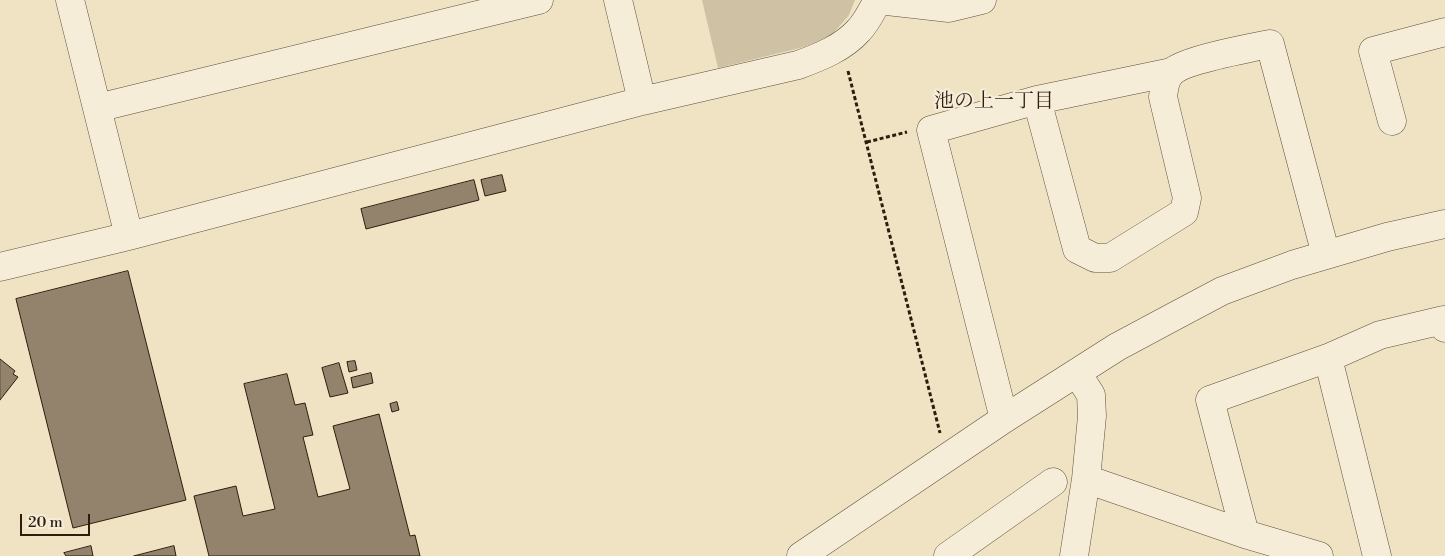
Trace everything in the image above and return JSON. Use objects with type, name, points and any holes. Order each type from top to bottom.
[{"type":"street","points":[[70,0],[129,236]]},
{"type":"street","points":[[97,108],[539,0]]},
{"type":"street","points":[[618,0],[642,101]]},
{"type":"street","points":[[0,267],[129,236],[642,101],[798,65],[822,56],[841,45],[859,31],[878,0],[949,8],[982,0]]},
{"type":"street","points":[[1392,121],[1373,52],[1445,32]]},
{"type":"street","points":[[1004,419],[932,130],[1038,100],[1172,72],[1187,64],[1270,44],[1326,255]]},
{"type":"street","points":[[1038,100],[1077,249],[1094,258],[1110,258],[1184,212],[1186,198],[1163,97],[1164,84],[1172,72]]},
{"type":"street","points":[[801,556],[1004,419],[1118,347],[1222,291],[1292,265],[1387,237],[1445,224]]},
{"type":"street","points":[[1245,534],[1210,400],[1328,358],[1380,335],[1443,320],[1445,328]]},
{"type":"street","points":[[1328,358],[1377,556]]},
{"type":"street","points":[[1074,556],[1086,479],[1092,416],[1091,395],[1077,373]]},
{"type":"street","points":[[1086,479],[1245,534],[1319,556]]},
{"type":"street","points":[[948,556],[1053,482]]},
{"type":"path","points":[[847,65],[942,441]]},
{"type":"path","points":[[866,142],[924,128],[932,130]]},
{"type":"shaded area","points":[[702,0],[855,0],[849,15],[831,36],[804,47],[718,68]]},
{"type":"building","points":[[502,175],[506,191],[485,196],[481,180]]},
{"type":"building","points":[[474,180],[479,200],[366,229],[361,209]]},
{"type":"building","points":[[128,271],[186,500],[73,528],[16,299]]},
{"type":"building","points":[[0,359],[15,371],[13,374],[18,377],[0,400]]},
{"type":"building","points":[[355,361],[357,370],[349,372],[347,362]]},
{"type":"building","points":[[339,363],[348,393],[330,397],[322,368]]},
{"type":"building","points":[[371,373],[373,383],[353,388],[351,378]]},
{"type":"building","points":[[287,374],[295,405],[305,403],[313,435],[303,437],[318,497],[350,489],[333,426],[379,414],[410,536],[415,535],[420,556],[209,556],[194,496],[236,486],[243,516],[275,509],[244,384]]},
{"type":"building","points":[[397,402],[399,410],[392,412],[390,404]]},
{"type":"building","points":[[91,546],[93,556],[66,556],[64,553]]},
{"type":"building","points":[[174,546],[176,556],[134,556]]},
{"type":"district","name":"池の上一丁目","points":[[994,102]]}]
